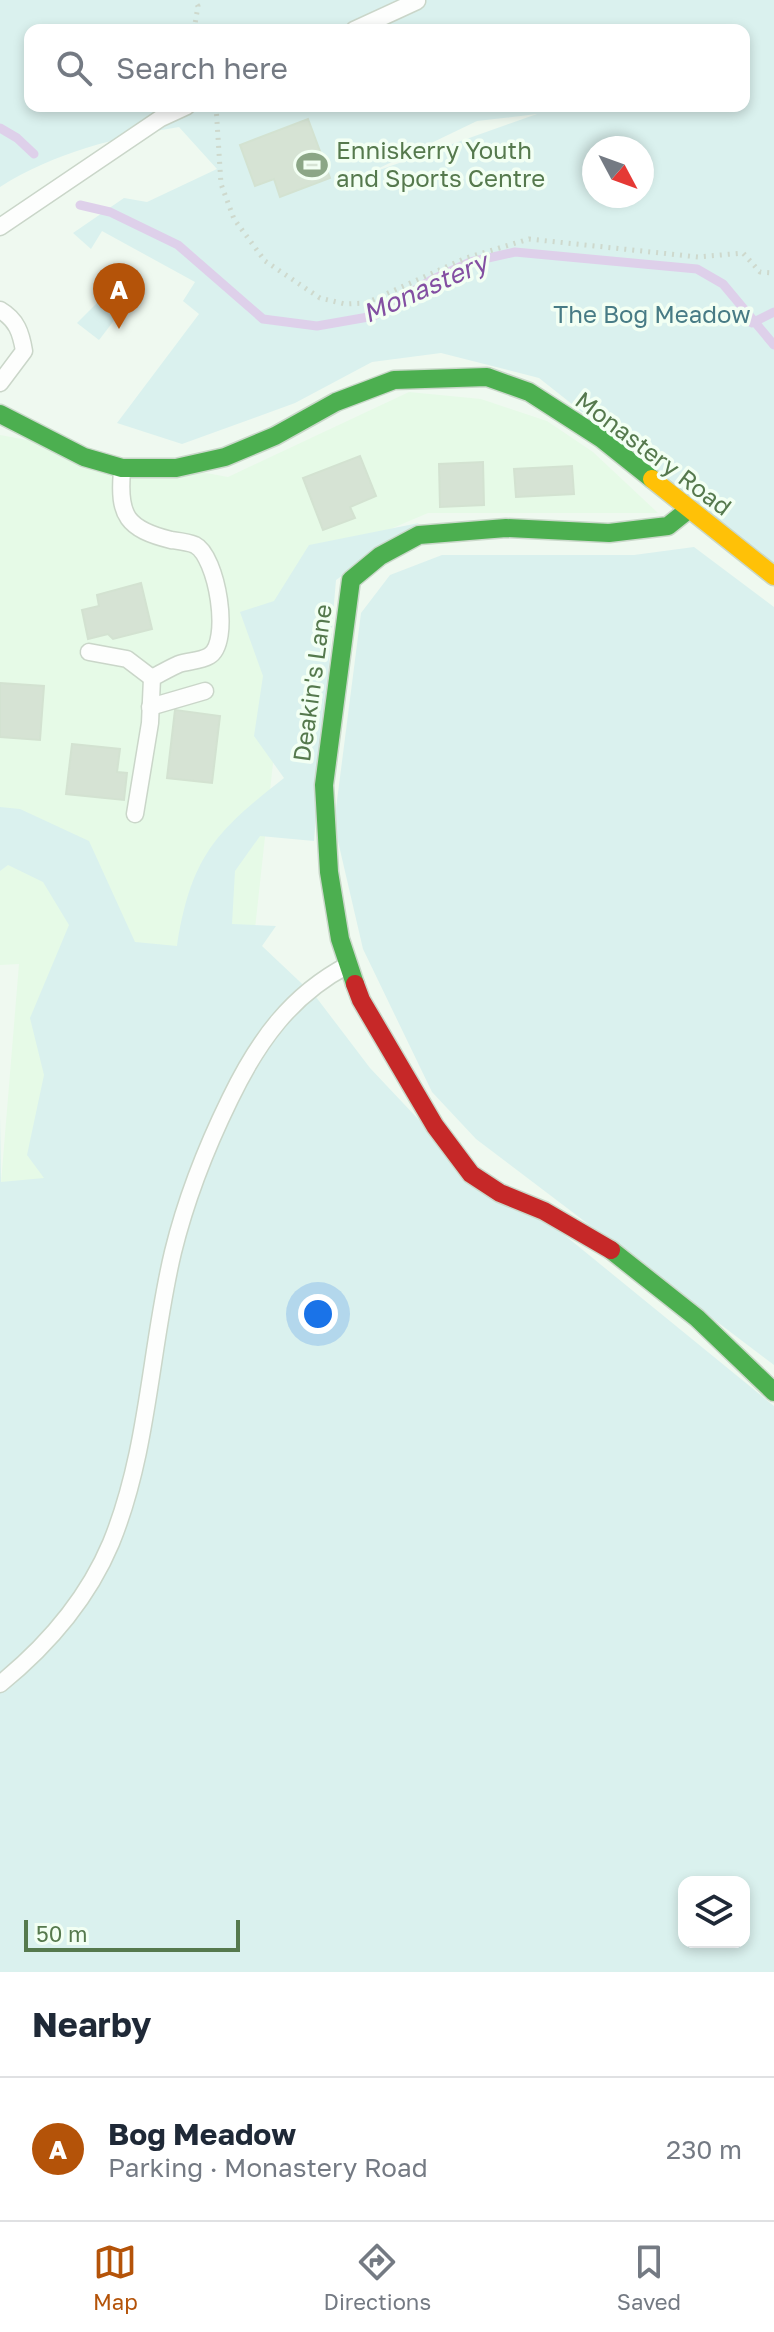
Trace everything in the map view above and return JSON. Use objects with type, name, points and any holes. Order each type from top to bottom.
[{"type":"street","name":"Monastery Road","points":[[1,418],[84,457],[122,468],[176,468],[225,457],[275,436],[336,402],[394,380],[487,377],[529,392],[602,439],[774,576]]},
{"type":"street","name":"Deakin's Lane","points":[[688,510],[668,526],[609,533],[506,528],[419,535],[380,556],[351,580],[324,785],[329,872],[340,939],[361,1000],[435,1126],[471,1174],[500,1193],[544,1211],[624,1257],[697,1318],[774,1392]]},
{"type":"lane","points":[[367,24],[417,1]]},
{"type":"lane","points":[[0,227],[174,112]]},
{"type":"lane","points":[[0,383],[24,351],[21,333],[6,314]]},
{"type":"lane","points":[[122,468],[119,498],[125,518],[141,530],[196,545],[211,561],[222,628],[221,644],[210,656],[176,665],[152,678]]},
{"type":"lane","points":[[89,652],[127,659],[152,678]]},
{"type":"lane","points":[[135,814],[152,678]]},
{"type":"lane","points":[[150,707],[205,691]]},
{"type":"lane","points":[[0,1684],[59,1628],[84,1596],[111,1544],[142,1435],[172,1254],[187,1202],[232,1095],[270,1029],[294,1000],[321,979],[349,965]]},
{"type":"path","points":[[194,0],[198,6],[195,24]]},
{"type":"path","points":[[216,112],[221,184],[234,219],[265,261],[320,298],[345,304],[366,303],[466,258],[529,239],[633,253],[698,257],[743,253],[760,272],[774,273]]},
{"type":"shaded area","points":[[409,392],[481,399],[547,421],[593,452],[658,513],[428,513],[294,570],[254,938],[43,1203],[1,1183],[19,964],[0,965],[0,435],[228,477]]},
{"type":"green space","name":"The Bog Meadow","points":[[0,0],[774,0],[774,564],[539,378],[441,353],[372,362],[295,403],[182,444],[117,423],[199,314],[183,301],[195,282],[102,231],[91,249],[73,233],[124,198],[147,202],[217,169],[179,127],[86,148],[42,165],[0,187]],"holes":[[[537,114],[371,173],[477,121]]]},
{"type":"green space","points":[[98,302],[119,314],[99,340],[77,323]]},
{"type":"green space","points":[[419,523],[336,580],[314,841],[260,836],[235,871],[232,924],[276,926],[262,946],[316,997],[370,1068],[436,1138],[562,1233],[774,1406],[774,1972],[0,1972],[0,1114],[1,1182],[44,1178],[27,1155],[44,1075],[30,1018],[69,925],[43,882],[8,865],[0,871],[0,807],[20,809],[89,841],[135,942],[177,946],[190,890],[210,849],[240,815],[284,778],[254,736],[263,676],[240,612],[274,601],[309,545]]},
{"type":"green space","points":[[694,547],[774,607],[774,1365],[476,1139],[432,1092],[363,949],[334,824],[361,613],[390,575],[442,555],[634,555]]},
{"type":"building","points":[[308,119],[330,178],[280,197],[274,179],[255,186],[240,145]]},
{"type":"building","points":[[360,456],[376,496],[350,507],[355,518],[323,530],[303,478]]},
{"type":"building","points":[[483,462],[484,505],[440,507],[439,464]]},
{"type":"building","points":[[572,466],[574,494],[516,497],[514,469]]},
{"type":"building","points":[[141,583],[152,629],[113,639],[108,634],[88,639],[82,610],[99,606],[97,595]]},
{"type":"building","points":[[0,683],[44,686],[40,740],[0,737]]},
{"type":"building","points":[[175,710],[220,716],[212,783],[167,778]]},
{"type":"building","points":[[72,744],[120,749],[117,772],[127,773],[124,800],[66,794]]},
{"type":"waterway","name":"Monastery","points":[[0,128],[34,154]]},
{"type":"waterway","name":"Monastery","points":[[80,205],[110,212],[178,245],[263,319],[317,326],[374,316],[431,280],[470,262],[515,252],[697,269],[723,284],[774,345]]},
{"type":"waterway","points":[[752,323],[774,312]]},
{"type":"traffic: fast","points":[[0,414],[84,457],[122,468],[176,468],[225,457],[275,436],[336,402],[394,380],[487,377],[529,392],[602,439],[652,479]]},
{"type":"traffic: fast","points":[[355,984],[340,939],[329,872],[324,785],[351,580],[380,556],[419,535],[506,528],[609,533],[668,526],[688,510]]},
{"type":"traffic: fast","points":[[611,1250],[697,1318],[774,1392]]},
{"type":"traffic: slow","points":[[652,479],[774,576]]},
{"type":"traffic: jam","points":[[355,984],[361,1000],[435,1126],[471,1174],[500,1193],[544,1211],[611,1250]]},
{"type":"place","name":"Enniskerry Youth and Sports Centre","points":[[312,165]]},
{"type":"place","name":"Bog Meadow","points":[[119,329]]}]
